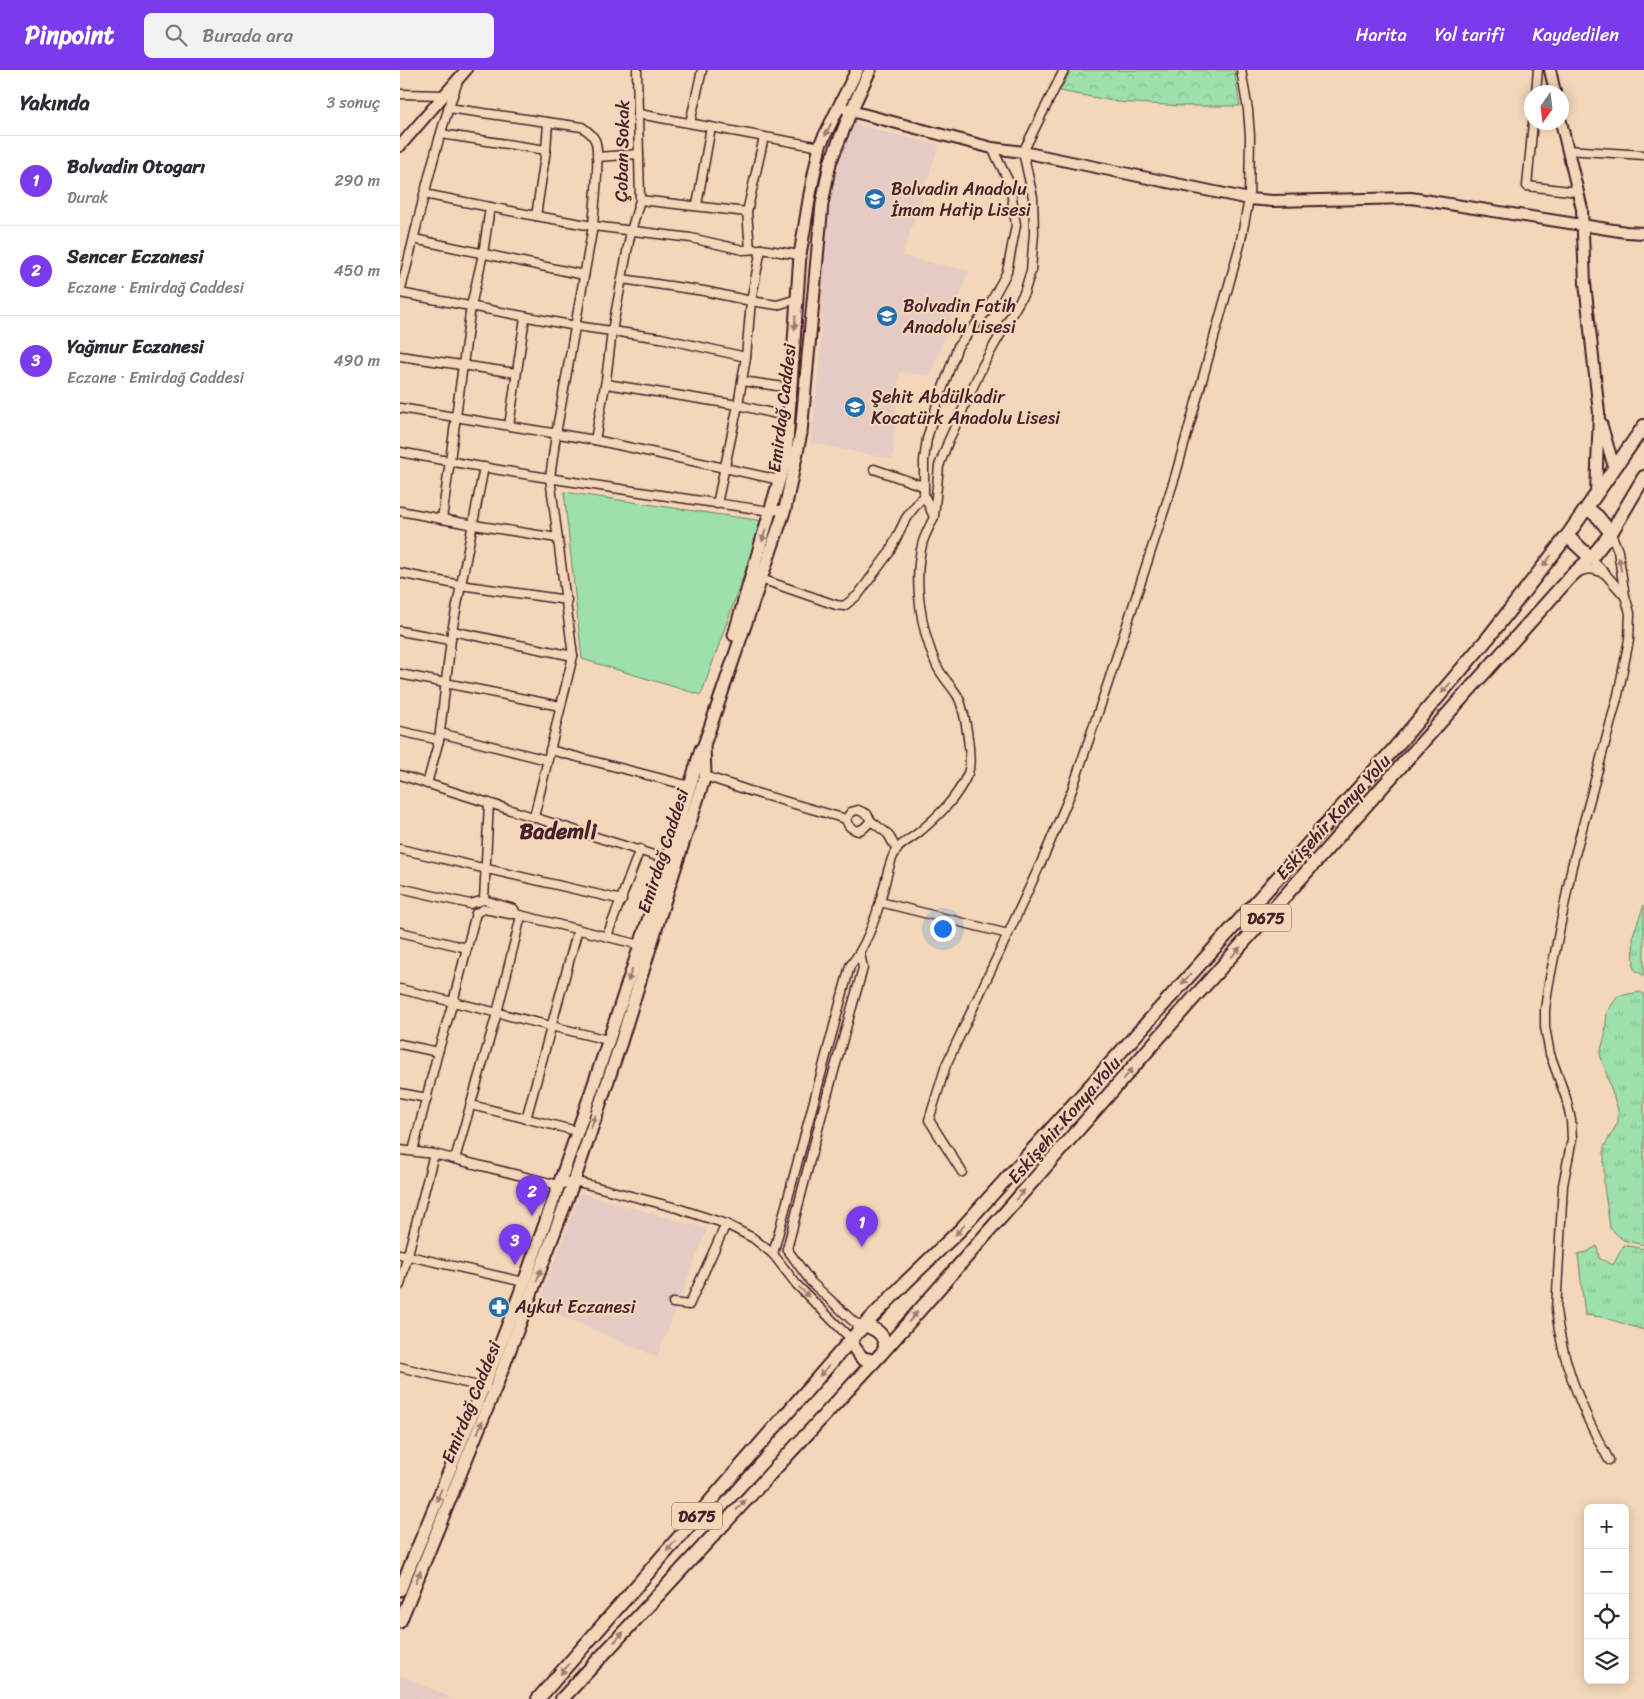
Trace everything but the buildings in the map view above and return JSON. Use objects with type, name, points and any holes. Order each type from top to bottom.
[{"type":"highway","name":"D675","points":[[538,1699],[851,1339],[961,1229],[1392,750],[1488,638],[1587,508],[1644,426]]},
{"type":"highway","name":"Eskişehir Konya Yolu","points":[[880,1354],[1179,1015],[1570,577],[1592,558],[1611,532],[1644,477]]},
{"type":"highway","points":[[1587,508],[1611,532]]},
{"type":"highway","points":[[1566,536],[1592,558]]},
{"type":"highway","points":[[851,1339],[853,1346],[862,1358],[880,1354],[885,1341],[883,1336],[878,1331],[864,1325]]},
{"type":"highway","name":"D675","points":[[562,1699],[880,1354]]},
{"type":"main road","name":"Emirdağ Caddesi","points":[[400,1590],[489,1388],[574,1181],[621,1042],[666,859],[690,786],[786,457],[800,255],[810,194],[820,147],[838,106],[857,70]]},
{"type":"main road","name":"Emirdağ Caddesi","points":[[400,1622],[489,1388],[608,1040],[667,893],[706,776],[704,745],[785,509],[801,433],[822,204],[830,163],[870,70]]},
{"type":"street","points":[[400,146],[466,70]]},
{"type":"street","name":"Çoban Sokak","points":[[595,440],[606,384],[612,330],[631,231],[640,200],[637,70]]},
{"type":"street","points":[[690,123],[702,70]]},
{"type":"street","points":[[773,1254],[850,966],[860,953],[880,902],[896,850],[940,815],[956,794],[968,772],[969,749],[963,710],[958,696],[936,665],[922,618],[918,586],[922,545],[934,517],[939,466],[948,442],[983,365],[1024,293],[1031,271],[1034,233],[1032,196],[1023,152],[1064,70]]},
{"type":"street","points":[[962,1172],[929,1120],[946,1065],[1045,854],[1072,790],[1175,477],[1240,244],[1248,199],[1250,136],[1248,110],[1241,70]]},
{"type":"street","points":[[1537,85],[1538,70]]},
{"type":"street","points":[[1550,70],[1553,85]]},
{"type":"street","points":[[458,80],[448,108],[424,194],[400,293],[576,326],[661,338],[746,357]]},
{"type":"street","points":[[400,94],[445,95]]},
{"type":"street","points":[[838,106],[992,148],[1023,152],[1248,199],[1273,201],[1411,198],[1626,232],[1644,233]]},
{"type":"street","points":[[448,108],[582,127],[592,134],[596,142],[597,157],[593,226],[550,478],[573,656],[534,817]]},
{"type":"street","points":[[639,114],[820,147]]},
{"type":"street","points":[[536,216],[548,123]]},
{"type":"street","points":[[697,206],[711,127]]},
{"type":"street","points":[[1531,130],[1527,186],[1578,192]]},
{"type":"street","points":[[1563,130],[1582,209],[1585,283],[1599,414],[1596,493]]},
{"type":"street","points":[[441,134],[546,150]]},
{"type":"street","points":[[750,249],[747,212],[764,137]]},
{"type":"street","points":[[934,517],[924,495],[923,486],[926,439],[958,346],[985,313],[1007,272],[1016,225],[1010,184],[992,148]]},
{"type":"street","points":[[1567,150],[1644,155]]},
{"type":"street","points":[[597,157],[638,154]]},
{"type":"street","points":[[424,194],[593,226],[691,238],[744,250],[761,249],[800,255]]},
{"type":"street","points":[[640,200],[747,212]]},
{"type":"street","points":[[442,519],[471,306],[483,254],[490,208]]},
{"type":"street","points":[[414,239],[584,275]]},
{"type":"street","points":[[717,504],[738,405],[746,357],[751,302],[761,249]]},
{"type":"street","points":[[622,279],[704,291],[751,302],[777,305],[797,299]]},
{"type":"street","points":[[509,426],[525,317]]},
{"type":"street","points":[[400,356],[516,373]]},
{"type":"street","points":[[742,380],[791,388]]},
{"type":"street","points":[[606,384],[738,405],[789,417]]},
{"type":"street","points":[[400,408],[595,440],[780,480]]},
{"type":"street","points":[[1599,414],[1614,468]]},
{"type":"street","points":[[400,452],[450,462],[770,512],[785,509]]},
{"type":"street","points":[[427,784],[439,737],[450,640],[460,585],[474,526],[484,467]]},
{"type":"street","points":[[874,469],[923,486]]},
{"type":"street","points":[[761,579],[836,605],[844,606],[858,595],[889,553],[906,518],[924,495]]},
{"type":"street","points":[[400,511],[474,526],[557,538]]},
{"type":"street","points":[[1609,1460],[1590,1427],[1577,1395],[1559,1331],[1556,1310],[1563,1185],[1572,1139],[1571,1120],[1566,1098],[1550,1054],[1545,1027],[1545,1010],[1572,866],[1618,695],[1629,640],[1630,613],[1625,596],[1618,551],[1611,532]]},
{"type":"street","points":[[1592,558],[1625,596]]},
{"type":"street","points":[[1570,577],[1584,570],[1595,570],[1608,576]]},
{"type":"street","points":[[400,573],[460,585],[567,600]]},
{"type":"street","points":[[400,631],[450,640]]},
{"type":"street","points":[[452,631],[573,656]]},
{"type":"street","points":[[400,674],[560,706]]},
{"type":"street","points":[[400,731],[439,737],[547,760]]},
{"type":"street","points":[[550,750],[690,786]]},
{"type":"street","points":[[400,775],[640,849],[666,859]]},
{"type":"street","points":[[706,776],[846,819]]},
{"type":"street","points":[[484,900],[489,803]]},
{"type":"street","points":[[871,820],[864,828],[858,831],[847,825],[846,819],[851,812],[858,810],[867,814],[871,820],[888,834],[896,850]]},
{"type":"street","points":[[400,848],[622,900]]},
{"type":"street","points":[[607,936],[640,849]]},
{"type":"street","points":[[400,888],[470,904],[484,900],[514,909],[519,915]]},
{"type":"street","points":[[880,902],[1008,934]]},
{"type":"street","points":[[413,1152],[476,913],[484,909],[519,915],[645,947]]},
{"type":"street","points":[[455,1159],[497,1013],[519,915]]},
{"type":"street","points":[[526,1119],[578,929]]},
{"type":"street","points":[[400,932],[467,948]]},
{"type":"street","points":[[787,1250],[823,1110],[863,968],[860,953]]},
{"type":"street","points":[[400,989],[608,1040]]},
{"type":"street","points":[[400,1044],[438,1052]]},
{"type":"street","points":[[400,1093],[427,1098]]},
{"type":"street","points":[[472,1105],[577,1131]]},
{"type":"street","points":[[400,1150],[434,1154],[558,1185],[574,1181],[677,1208],[726,1224],[752,1238],[773,1254],[797,1285],[851,1339]]},
{"type":"street","points":[[400,1284],[404,1255],[434,1154]]},
{"type":"street","points":[[673,1303],[689,1305],[726,1224]]},
{"type":"street","points":[[787,1250],[810,1282],[855,1323],[864,1325]]},
{"type":"street","points":[[773,1254],[787,1250]]},
{"type":"street","points":[[404,1255],[524,1282]]},
{"type":"street","points":[[400,1367],[489,1388]]},
{"type":"shaded area","points":[[852,124],[939,145],[902,256],[969,271],[930,376],[899,372],[892,459],[811,443],[820,361],[824,221],[832,177]]},
{"type":"shaded area","points":[[580,1193],[707,1229],[657,1357],[538,1305]]},
{"type":"shaded area","points":[[400,1675],[454,1699],[400,1699]]},
{"type":"green space","points":[[1071,70],[1234,70],[1240,106],[1182,106],[1118,102],[1060,91]]},
{"type":"green space","points":[[564,492],[763,521],[701,695],[582,659]]},
{"type":"green space","points":[[1644,905],[1644,976],[1634,969],[1633,935]]},
{"type":"green space","points":[[1640,992],[1644,994],[1644,1245],[1623,1240],[1610,1228],[1604,1186],[1604,1147],[1618,1122],[1618,1110],[1600,1054],[1605,1035],[1607,1012],[1618,996]]},
{"type":"green space","points":[[1624,1245],[1644,1249],[1644,1330],[1602,1317],[1585,1315],[1578,1254],[1587,1252],[1597,1246],[1599,1258],[1613,1265]]},
{"type":"place","name":"Bolvadin Anadolu İmam Hatip Lisesi","points":[[875,199]]},
{"type":"place","name":"Bolvadin Fatih Anadolu Lisesi","points":[[887,316]]},
{"type":"place","name":"Şehit Abdülkadir Kocatürk Anadolu Lisesi","points":[[855,407]]},
{"type":"place","name":"Sencer Eczanesi","points":[[532,1216]]},
{"type":"place","name":"Bolvadin Otogarı","points":[[862,1247]]},
{"type":"place","name":"Yağmur Eczanesi","points":[[515,1265]]},
{"type":"place","name":"Aykut Eczanesi","points":[[499,1307]]},
{"type":"district","name":"Bademli","points":[[558,831]]}]
